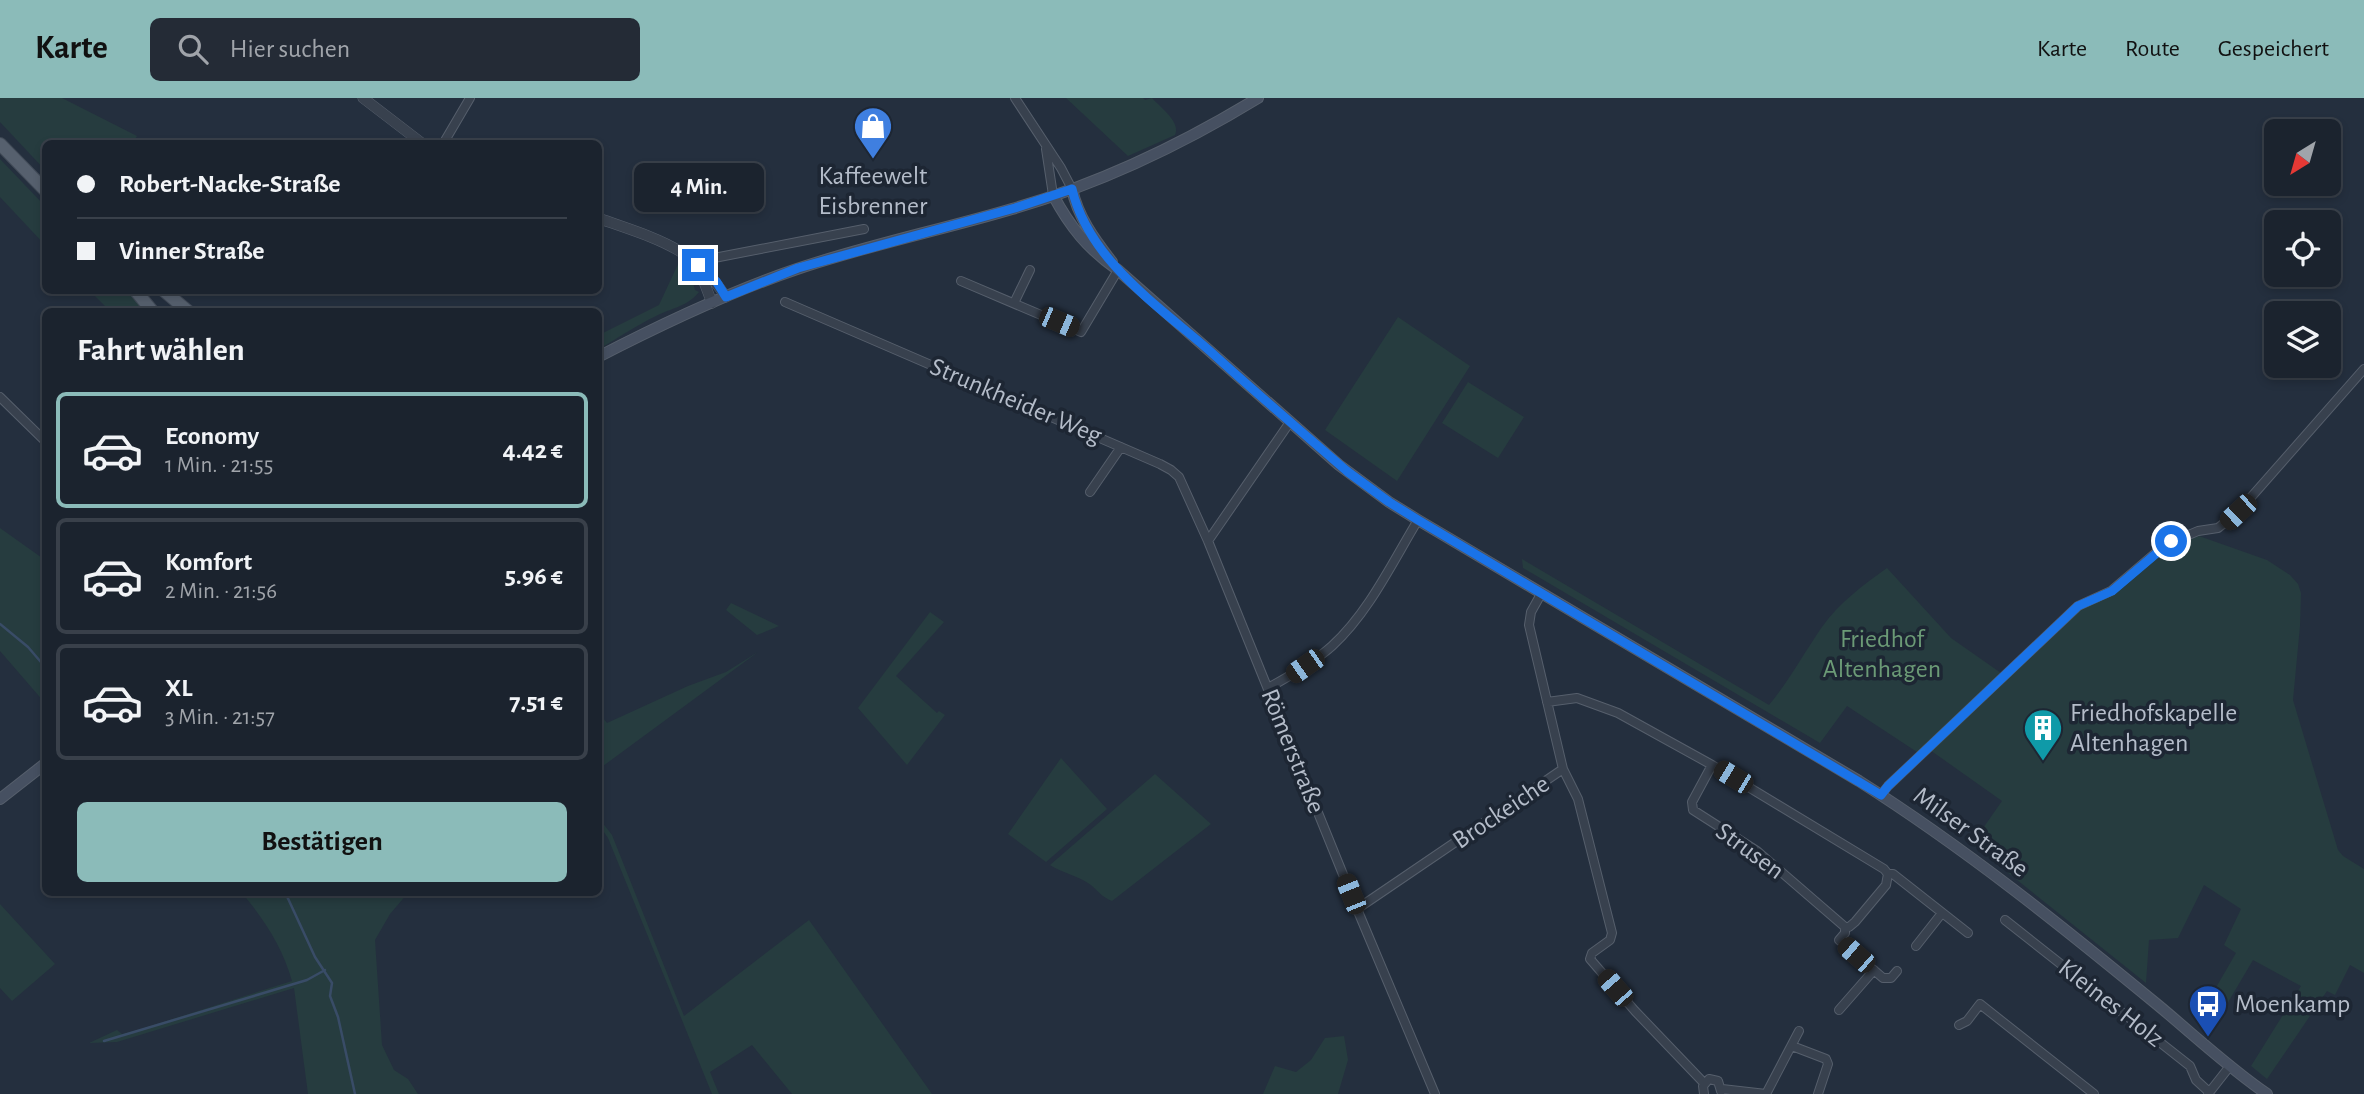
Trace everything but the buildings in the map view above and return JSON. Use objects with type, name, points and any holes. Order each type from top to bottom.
[{"type":"main road","points":[[602,355],[712,303],[798,268],[1015,208],[1072,189],[1163,151],[1218,123],[1258,98]]},
{"type":"main road","points":[[0,138],[42,175]]},
{"type":"main road","points":[[0,144],[42,187]]},
{"type":"main road","name":"Milser Straße","points":[[1072,189],[1084,223],[1118,270]]},
{"type":"main road","name":"Milser Straße","points":[[1053,195],[1078,234],[1096,255],[1118,270],[1348,472],[1418,520],[1881,795],[1969,857],[2267,1094]]},
{"type":"main road","points":[[138,294],[150,308]]},
{"type":"main road","points":[[168,294],[183,308]]},
{"type":"main road","points":[[0,799],[42,766]]},
{"type":"street","points":[[363,98],[418,140]]},
{"type":"street","points":[[445,140],[470,98]]},
{"type":"street","points":[[1015,98],[1072,189]]},
{"type":"street","points":[[1045,146],[1053,195]]},
{"type":"street","points":[[602,220],[681,250],[716,281],[726,297]]},
{"type":"street","points":[[698,265],[714,258],[864,229]]},
{"type":"street","points":[[698,265],[712,303]]},
{"type":"street","points":[[1014,303],[1030,270]]},
{"type":"street","points":[[961,281],[1082,332],[1118,270]]},
{"type":"street","name":"Strunkheider Weg","points":[[785,302],[1171,470],[1179,477],[1208,541]]},
{"type":"street","points":[[1881,795],[2078,606],[2112,591],[2171,541],[2225,525],[2364,369]]},
{"type":"street","points":[[0,397],[42,438]]},
{"type":"street","points":[[1208,541],[1290,422]]},
{"type":"street","points":[[1090,492],[1121,447]]},
{"type":"street","points":[[1268,688],[1317,658],[1346,632],[1370,600],[1418,520]]},
{"type":"street","name":"Römerstraße","points":[[1208,541],[1435,1094]]},
{"type":"street","name":"Brockeiche","points":[[1357,909],[1563,769],[1529,625],[1531,612],[1541,594]]},
{"type":"street","name":"Strusen","points":[[1547,702],[1577,698],[1661,735],[1881,866],[1968,933]]},
{"type":"street","name":"Strusen","points":[[1713,765],[1692,802],[1693,810],[1757,850],[1845,927],[1845,933],[1839,940],[1874,970]]},
{"type":"street","points":[[1563,769],[1577,799],[1612,933],[1610,940],[1592,953],[1592,963],[1704,1083]]},
{"type":"street","points":[[1845,927],[1855,922],[1880,893],[1888,883],[1888,874]]},
{"type":"street","points":[[1916,946],[1942,913]]},
{"type":"street","name":"Kleines Holz","points":[[2005,920],[2190,1066],[2196,1080],[2208,1093]]},
{"type":"street","points":[[1839,1010],[1874,970],[1883,978],[1891,978],[1897,971]]},
{"type":"street","points":[[1959,1025],[1967,1021],[1980,1004],[2094,1094]]},
{"type":"street","points":[[1704,1094],[1702,1089],[1709,1079],[1720,1083],[1721,1091],[1766,1094],[1799,1031]]},
{"type":"street","points":[[1791,1046],[1826,1059],[1828,1064],[1818,1094]]},
{"type":"street","points":[[2208,1093],[2230,1066]]},
{"type":"green space","points":[[0,98],[62,98],[137,136],[135,140],[42,140],[42,167],[0,122]]},
{"type":"green space","points":[[1066,98],[1152,98],[1173,120],[1175,135],[1128,156]]},
{"type":"green space","points":[[0,159],[42,203],[42,242],[0,197]]},
{"type":"green space","points":[[679,262],[692,279],[695,290],[699,292],[695,297],[602,347],[602,334],[659,305]]},
{"type":"green space","points":[[93,294],[131,294],[145,308],[107,308]]},
{"type":"green space","points":[[1398,317],[1470,366],[1397,481],[1325,430]]},
{"type":"green space","points":[[1468,382],[1524,417],[1498,458],[1442,423]]},
{"type":"green space","points":[[0,528],[42,558],[42,700],[0,651]]},
{"type":"green space","points":[[2199,536],[2267,560],[2290,575],[2298,584],[2301,593],[2300,626],[2293,700],[2338,850],[2364,869],[2364,973],[2350,965],[2335,995],[2327,991],[2267,1079],[2251,1066],[2301,986],[2253,960],[2210,1033],[2196,1022],[2236,953],[2224,945],[2241,909],[2204,885],[2178,938],[2149,940],[2146,983],[1972,844],[2002,801],[1930,750],[2082,607],[2168,547]]},
{"type":"green space","name":"Friedhof Altenhagen","points":[[1522,559],[1769,705],[1829,618],[1852,595],[1887,568],[1951,638],[2001,673],[1917,752],[1847,706],[1820,743],[1523,568]]},
{"type":"green space","points":[[731,603],[779,626],[757,635],[726,610]]},
{"type":"green space","points":[[930,612],[944,622],[896,676],[937,713],[939,711],[945,715],[907,765],[858,708]]},
{"type":"green space","points":[[758,652],[602,767],[602,717],[607,723],[688,686],[726,672]]},
{"type":"green space","points":[[1061,758],[1107,809],[1046,862],[1008,834]]},
{"type":"green space","points":[[1155,774],[1211,824],[1112,901],[1083,880],[1050,865]]},
{"type":"green space","points":[[602,822],[612,835],[684,1016],[809,920],[932,1094],[792,1094],[752,1045],[710,1072],[719,1094],[712,1094],[608,838],[602,829]]},
{"type":"green space","points":[[244,896],[405,896],[390,914],[375,940],[382,1045],[394,1070],[408,1079],[418,1094],[308,1094],[294,988],[117,1042],[89,1043],[117,1030],[122,1034],[138,1030],[292,981],[272,934]]},
{"type":"green space","points":[[0,904],[55,964],[12,1001],[0,988]]},
{"type":"green space","points":[[1344,1036],[1348,1060],[1338,1094],[1263,1094],[1275,1066],[1296,1072],[1311,1060],[1325,1038]]},
{"type":"waterway","points":[[0,624],[28,647],[42,663]]},
{"type":"waterway","points":[[287,896],[315,957],[332,983],[330,996],[338,1017],[355,1094]]},
{"type":"waterway","points":[[104,1041],[307,980],[325,970]]},
{"type":"place","name":"Kaffeewelt Eisbrenner","points":[[873,160]]},
{"type":"place","name":"Friedhofskapelle Altenhagen","points":[[2043,762]]},
{"type":"place","name":"Moenkamp","points":[[2208,1038]]},
{"type":"route","points":[[698,265],[716,281],[726,297],[798,268],[1015,208],[1072,189],[1084,223],[1118,270],[1348,472],[1418,520],[1881,795],[2078,606],[2112,591],[2171,541]]}]
